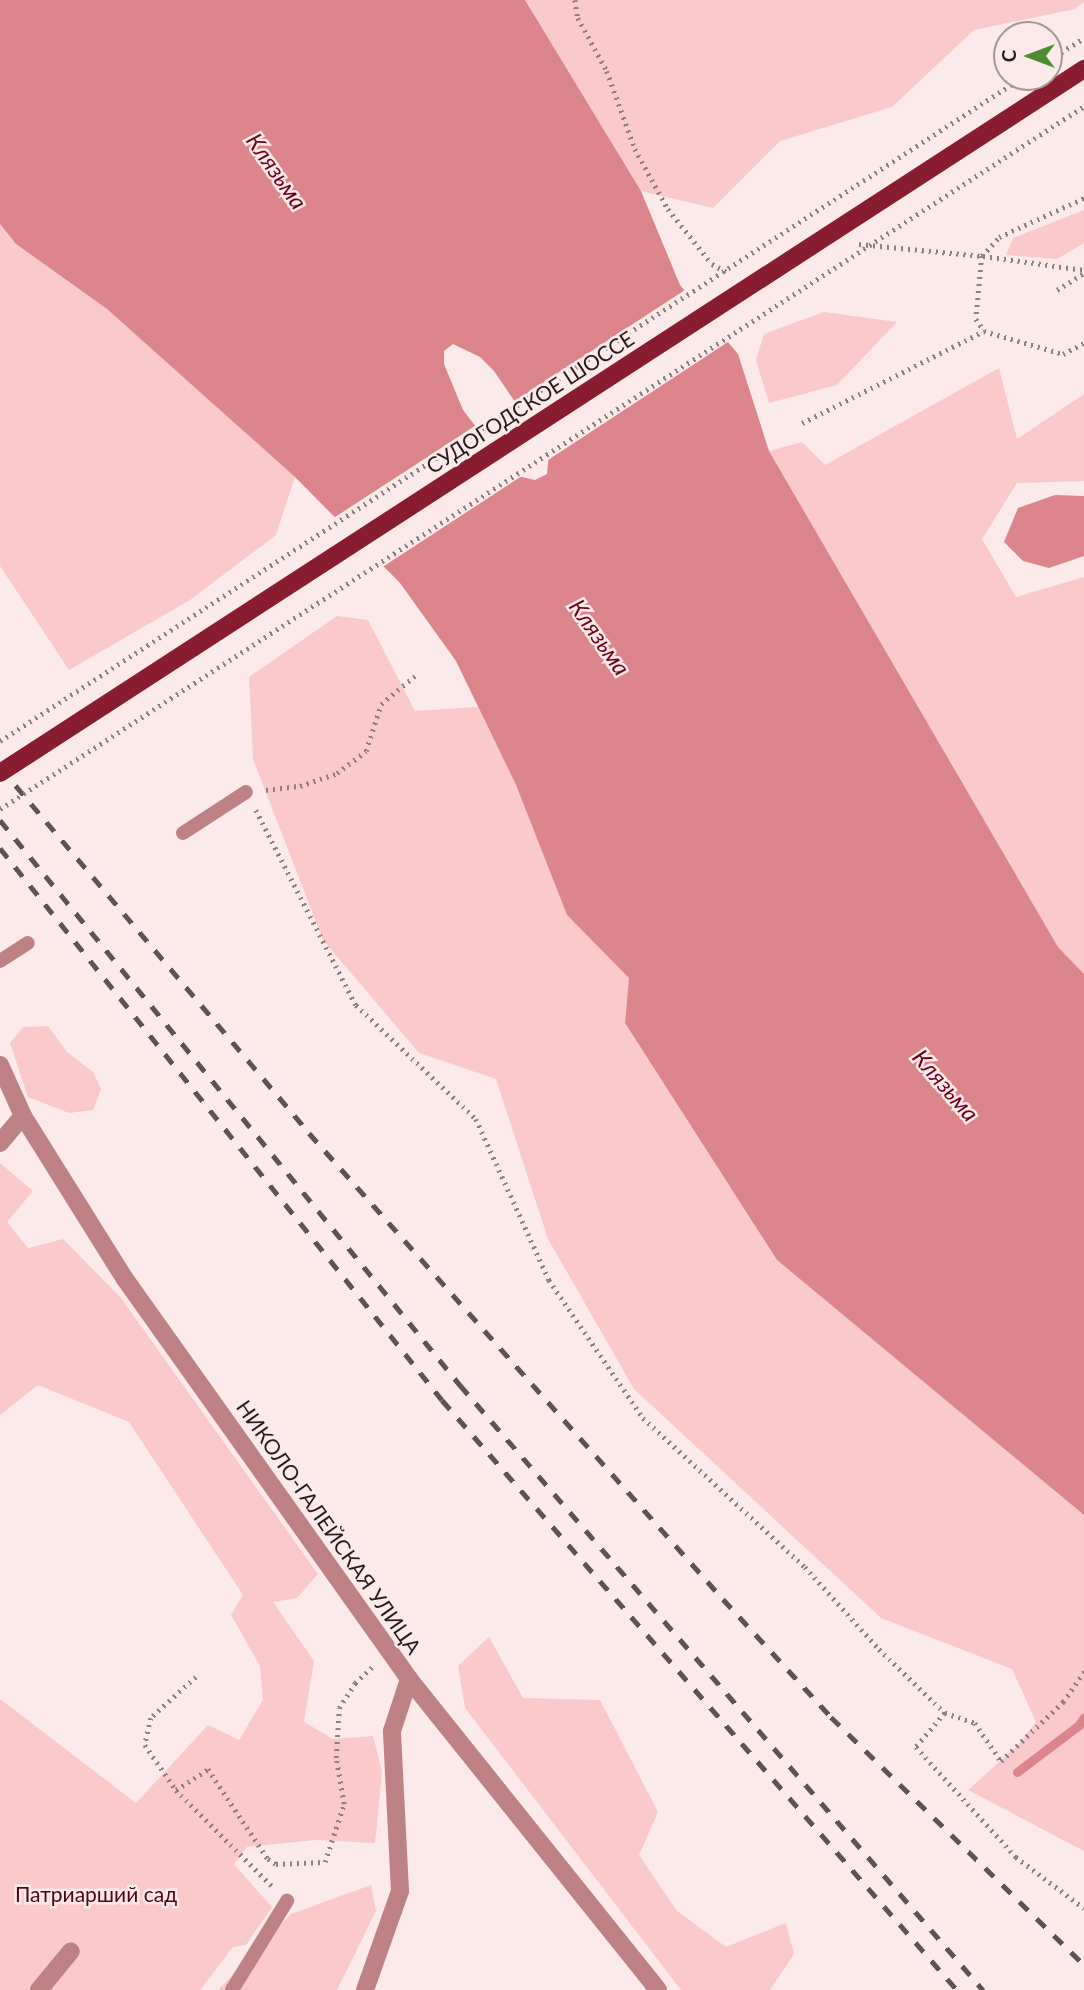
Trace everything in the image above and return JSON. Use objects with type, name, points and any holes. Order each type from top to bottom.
[{"type":"main road","name":"СУДОГОДСКОЕ ШОССЕ","points":[[0,773],[1084,69]]},
{"type":"street","name":"НИКОЛО-ГАЛЕЙСКАЯ УЛИЦА","points":[[0,1065],[23,1116],[125,1279],[390,1652],[658,1990]]},
{"type":"street","points":[[0,1143],[23,1116]]},
{"type":"street","points":[[365,1990],[400,1891],[392,1731],[410,1679]]},
{"type":"street","points":[[39,1990],[71,1951]]},
{"type":"lane","points":[[183,833],[246,792]]},
{"type":"lane","points":[[0,961],[28,943]]},
{"type":"lane","points":[[232,1990],[287,1901]]},
{"type":"path","points":[[575,0],[578,18],[607,71],[635,149],[668,209],[712,264],[731,275]]},
{"type":"path","points":[[1063,51],[1084,38]]},
{"type":"path","points":[[0,741],[1001,91]]},
{"type":"path","points":[[0,809],[1084,106]]},
{"type":"path","points":[[1084,198],[999,237],[982,256],[976,319],[985,331],[1063,354],[1084,343]]},
{"type":"path","points":[[847,243],[982,256],[1084,271]]},
{"type":"path","points":[[1057,290],[1084,271]]},
{"type":"path","points":[[802,423],[985,331]]},
{"type":"path","points":[[417,674],[381,704],[366,751],[337,774],[300,786],[246,792],[356,1005],[476,1119],[549,1280],[643,1418],[805,1567],[878,1649],[946,1713],[975,1723],[1001,1761],[1063,1702],[1084,1672]]},
{"type":"path","points":[[176,1790],[208,1769],[268,1860],[276,1864],[325,1862],[344,1804],[336,1758],[339,1708],[355,1682],[390,1652]]},
{"type":"path","points":[[196,1676],[151,1718],[145,1745],[176,1790],[287,1901]]},
{"type":"path","points":[[946,1713],[916,1746],[1016,1857],[1084,1908]]},
{"type":"green space","points":[[525,0],[1084,0],[1075,9],[1017,21],[993,21],[993,26],[974,30],[892,107],[780,141],[713,208],[641,191]]},
{"type":"green space","points":[[1084,210],[1084,243],[1057,259],[1006,255],[1013,238]]},
{"type":"green space","points":[[0,224],[16,244],[107,309],[295,477],[276,535],[190,600],[69,670],[0,566]]},
{"type":"green space","points":[[824,312],[897,322],[837,385],[769,403],[756,360],[764,334]]},
{"type":"green space","points":[[999,368],[1017,439],[1084,394],[1084,481],[1017,483],[982,539],[1016,597],[1084,577],[1084,974],[1058,947],[769,451],[802,442],[825,465]]},
{"type":"green space","points":[[337,616],[368,620],[415,711],[478,707],[516,785],[567,915],[629,978],[625,1023],[777,1260],[1084,1515],[1084,1851],[968,1790],[1018,1745],[1036,1722],[1012,1669],[881,1618],[634,1389],[548,1239],[496,1079],[419,1053],[323,940],[253,759],[249,677]]},
{"type":"green space","points":[[48,1026],[67,1052],[93,1072],[101,1089],[93,1110],[69,1113],[28,1097],[10,1043],[23,1027]]},
{"type":"green space","name":"Патриарший сад","points":[[0,1163],[33,1191],[7,1222],[28,1248],[63,1239],[121,1298],[318,1574],[297,1598],[273,1602],[314,1661],[304,1722],[333,1739],[373,1736],[382,1772],[375,1843],[316,1840],[247,1847],[234,1864],[272,1907],[246,1945],[233,1947],[200,1990],[0,1990],[0,1699],[136,1803],[208,1725],[239,1740],[263,1700],[260,1666],[231,1615],[243,1595],[129,1422],[38,1385],[0,1415]]},
{"type":"green space","points":[[489,1637],[523,1698],[600,1700],[658,1812],[639,1855],[677,1911],[726,1947],[786,1923],[794,1954],[770,1990],[681,1990],[465,1708],[458,1666]]},
{"type":"green space","points":[[371,1885],[376,1911],[337,1990],[218,1990],[291,1914]]},
{"type":"water","name":"Клязьма","points":[[0,0],[525,0],[641,191],[680,285],[738,354],[769,451],[1058,947],[1084,974],[1084,1515],[777,1260],[625,1023],[629,978],[567,915],[516,785],[456,661],[400,583],[295,477],[107,309],[16,244],[0,224]],"holes":[[[453,344],[480,357],[494,371],[549,452],[547,474],[535,480],[513,475],[463,410],[444,364],[444,351]]]},
{"type":"water","points":[[1055,495],[1084,496],[1084,556],[1049,568],[1023,561],[1004,542],[1018,508]]},
{"type":"pier","points":[[688,288],[731,340],[545,462],[546,453],[512,403]]},
{"type":"pier","points":[[478,424],[515,472],[525,474],[381,568],[332,519]]},
{"type":"waterway","points":[[1017,1772],[1079,1725],[1084,1717]]},
{"type":"railway","points":[[0,767],[309,1133],[723,1599],[831,1717],[1084,1965]]},
{"type":"railway","points":[[0,820],[460,1385],[983,1990]]},
{"type":"railway","points":[[0,848],[442,1400],[957,1990]]}]
